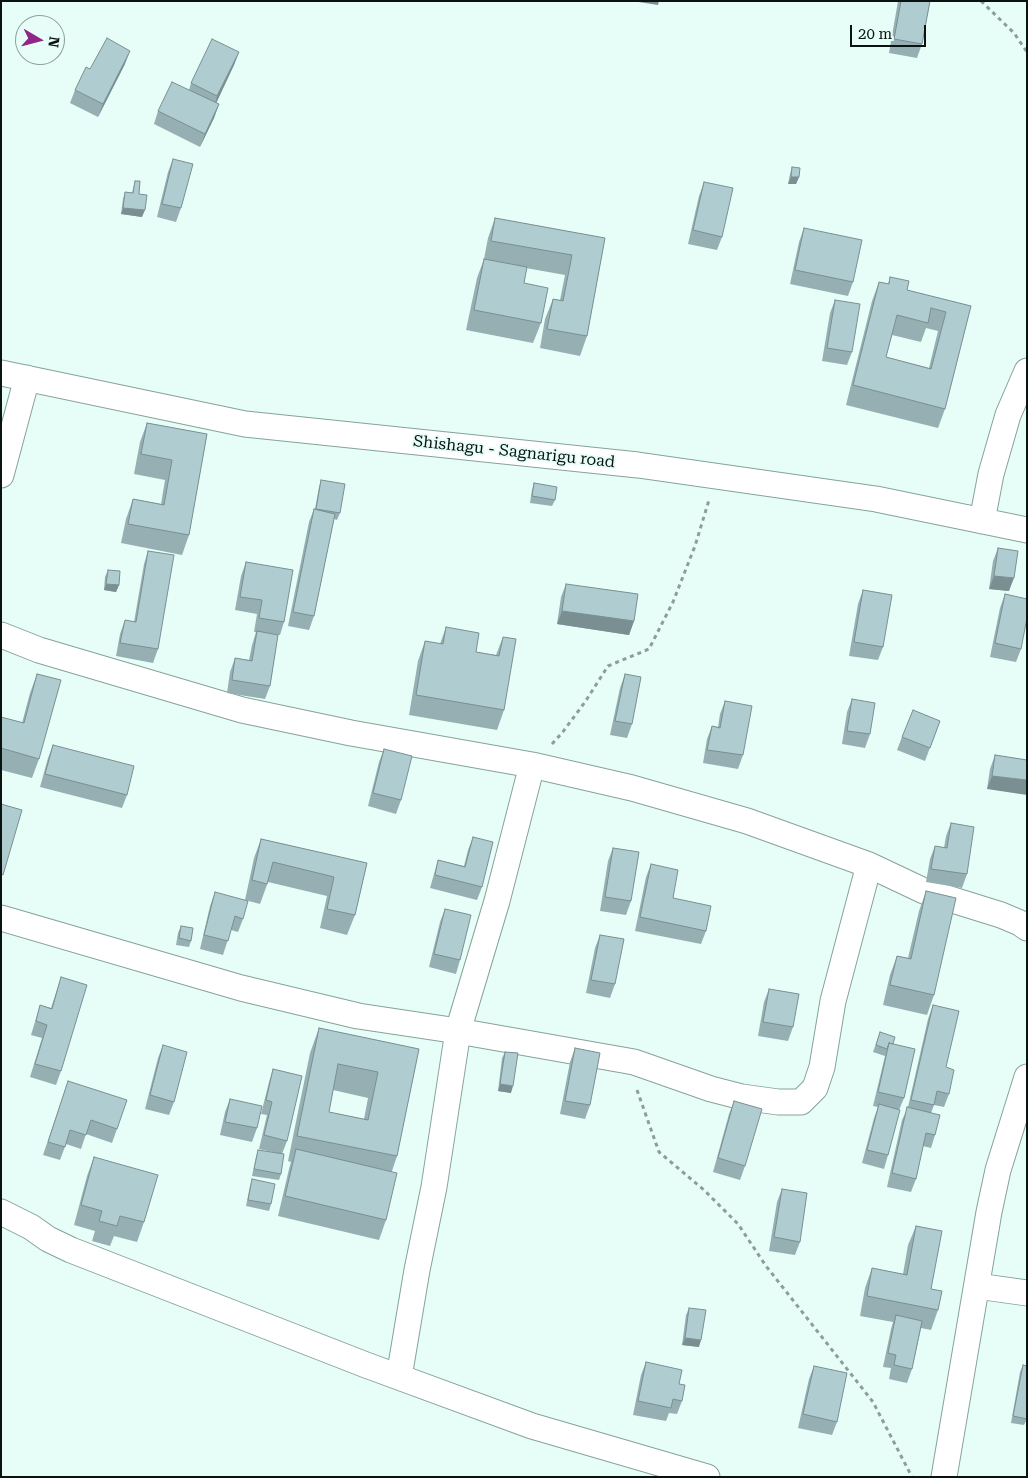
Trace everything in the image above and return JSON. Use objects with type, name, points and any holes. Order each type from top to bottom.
[{"type":"street","points":[[982,521],[991,474],[1005,423],[1027,371]]},
{"type":"street","name":"Shishagu - Sagnarigu road","points":[[1,373],[245,424],[638,465],[876,499],[1027,530]]},
{"type":"street","points":[[1,475],[27,378]]},
{"type":"street","points":[[1,635],[39,650],[242,710],[351,733],[532,764],[632,788],[747,822],[869,865],[924,891],[1001,916],[1020,923],[1027,928]]},
{"type":"street","points":[[399,1377],[417,1270],[434,1187],[458,1031],[496,901],[532,764]]},
{"type":"street","points":[[1,918],[250,990],[358,1016],[458,1031],[634,1062],[711,1089],[734,1095],[778,1102],[801,1102],[815,1088],[822,1067],[833,1001],[869,865]]},
{"type":"street","points":[[944,1477],[989,1212],[998,1170],[1027,1077]]},
{"type":"street","points":[[1,1212],[71,1250],[270,1329],[532,1426],[707,1477]]},
{"type":"street","points":[[977,1286],[1027,1293]]},
{"type":"path","points":[[981,1],[1014,34],[1027,52]]},
{"type":"path","points":[[532,764],[562,733],[608,666],[649,649],[676,594],[695,546],[716,476]]},
{"type":"path","points":[[634,1062],[638,1093],[659,1152],[704,1190],[738,1224],[766,1266],[873,1402],[912,1477]]},
{"type":"building","points":[[901,1],[930,1],[922,44],[894,39]]},
{"type":"building","points":[[107,38],[130,51],[103,104],[75,90],[86,67],[90,69]]},
{"type":"building","points":[[212,39],[239,52],[217,96],[191,83]]},
{"type":"building","points":[[172,82],[219,104],[205,134],[158,111]]},
{"type":"building","points":[[173,159],[193,164],[181,208],[162,204]]},
{"type":"building","points":[[792,167],[800,168],[799,177],[791,177]]},
{"type":"building","points":[[135,181],[140,181],[139,194],[147,195],[145,210],[123,208],[125,192],[133,193]]},
{"type":"building","points":[[704,182],[733,188],[722,237],[693,230]]},
{"type":"building","points":[[495,218],[605,238],[587,336],[547,329],[553,299],[563,301],[572,255],[491,241]]},
{"type":"building","points":[[804,228],[862,240],[853,282],[795,270]]},
{"type":"building","points":[[484,259],[527,267],[524,283],[548,288],[541,323],[474,310]]},
{"type":"building","points":[[890,277],[909,281],[907,290],[971,306],[945,409],[853,385],[879,282],[889,284]],"holes":[[[931,308],[946,312],[931,369],[886,357],[897,315],[928,323]]]},
{"type":"building","points":[[835,300],[860,304],[852,352],[827,348]]},
{"type":"building","points":[[147,423],[207,434],[189,535],[128,524],[133,499],[164,505],[172,460],[141,454]]},
{"type":"building","points":[[321,480],[345,484],[340,513],[316,509]]},
{"type":"building","points":[[534,483],[557,487],[555,500],[532,496]]},
{"type":"building","points":[[314,509],[335,514],[314,616],[293,612]]},
{"type":"building","points":[[998,548],[1018,551],[1014,578],[994,576]]},
{"type":"building","points":[[148,551],[174,555],[158,649],[120,643],[125,620],[136,622]]},
{"type":"building","points":[[246,562],[293,570],[284,622],[259,618],[262,600],[240,597]]},
{"type":"building","points":[[108,570],[120,571],[119,585],[106,584]]},
{"type":"building","points":[[566,584],[638,594],[634,621],[562,611]]},
{"type":"building","points":[[863,590],[892,595],[883,647],[854,642]]},
{"type":"building","points":[[1005,594],[1027,599],[1027,618],[1021,649],[995,643]]},
{"type":"building","points":[[446,627],[479,633],[476,652],[499,656],[503,637],[516,639],[504,710],[416,695],[425,641],[443,644]]},
{"type":"building","points":[[257,631],[278,635],[270,686],[232,680],[235,658],[252,661]]},
{"type":"building","points":[[37,674],[61,680],[39,759],[1,748],[1,717],[24,723]]},
{"type":"building","points":[[625,674],[641,677],[632,724],[615,721]]},
{"type":"building","points":[[852,699],[875,703],[870,734],[847,731]]},
{"type":"building","points":[[725,701],[752,706],[743,755],[707,750],[712,726],[720,728]]},
{"type":"building","points":[[913,710],[940,721],[930,748],[902,737]]},
{"type":"building","points":[[53,745],[134,766],[127,795],[45,774]]},
{"type":"building","points":[[384,749],[412,756],[401,800],[373,793]]},
{"type":"building","points":[[995,755],[1027,760],[1027,780],[992,776]]},
{"type":"building","points":[[1,804],[22,810],[3,875],[1,874]]},
{"type":"building","points":[[951,823],[974,827],[967,874],[931,869],[935,846],[947,848]]},
{"type":"building","points":[[473,837],[493,842],[482,887],[435,875],[438,860],[465,867]]},
{"type":"building","points":[[261,839],[367,863],[355,915],[327,909],[334,877],[273,862],[267,884],[252,880]]},
{"type":"building","points":[[613,848],[639,852],[631,901],[605,897]]},
{"type":"building","points":[[651,864],[678,870],[673,898],[711,906],[706,931],[640,917]]},
{"type":"building","points":[[926,891],[956,898],[934,995],[890,985],[897,956],[911,959]]},
{"type":"building","points":[[215,892],[248,901],[243,919],[235,916],[228,941],[204,935]]},
{"type":"building","points":[[445,909],[471,915],[460,960],[434,954]]},
{"type":"building","points":[[181,926],[193,928],[191,941],[179,938]]},
{"type":"building","points":[[600,935],[624,939],[615,984],[591,980]]},
{"type":"building","points":[[61,977],[87,985],[61,1071],[35,1064],[47,1025],[36,1021],[40,1005],[52,1009]]},
{"type":"building","points":[[769,989],[799,994],[793,1027],[763,1022]]},
{"type":"building","points":[[933,1005],[959,1011],[946,1067],[954,1070],[949,1094],[937,1091],[934,1105],[911,1100]]},
{"type":"building","points":[[319,1028],[419,1049],[397,1156],[297,1136]],"holes":[[[338,1064],[378,1072],[368,1120],[329,1112]]]},
{"type":"building","points":[[880,1032],[895,1037],[893,1044],[889,1043],[887,1049],[876,1045]]},
{"type":"building","points":[[889,1043],[915,1049],[904,1098],[878,1092]]},
{"type":"building","points":[[163,1045],[187,1052],[174,1102],[150,1095]]},
{"type":"building","points":[[575,1048],[600,1053],[590,1105],[565,1101]]},
{"type":"building","points":[[505,1052],[518,1053],[513,1086],[500,1084]]},
{"type":"building","points":[[273,1069],[302,1076],[287,1141],[264,1135],[272,1102],[266,1100]]},
{"type":"building","points":[[68,1081],[127,1100],[117,1129],[91,1120],[86,1135],[70,1130],[65,1147],[48,1142]]},
{"type":"building","points":[[230,1099],[262,1106],[257,1128],[225,1122]]},
{"type":"building","points":[[734,1101],[762,1109],[745,1166],[718,1158]]},
{"type":"building","points":[[879,1104],[900,1110],[888,1155],[867,1150]]},
{"type":"building","points":[[907,1107],[940,1115],[935,1135],[926,1133],[916,1179],[892,1173]]},
{"type":"building","points":[[296,1149],[397,1173],[386,1220],[285,1196]]},
{"type":"building","points":[[258,1150],[284,1154],[281,1174],[254,1169]]},
{"type":"building","points":[[94,1157],[158,1175],[144,1222],[120,1216],[117,1226],[99,1221],[102,1211],[81,1205]]},
{"type":"building","points":[[252,1179],[275,1184],[271,1204],[248,1200]]},
{"type":"building","points":[[782,1189],[807,1193],[800,1242],[774,1237]]},
{"type":"building","points":[[916,1226],[942,1231],[931,1289],[942,1291],[938,1310],[867,1296],[872,1268],[907,1275]]},
{"type":"building","points":[[689,1308],[706,1310],[701,1340],[685,1338]]},
{"type":"building","points":[[896,1315],[922,1321],[912,1369],[894,1365],[896,1355],[888,1353]]},
{"type":"building","points":[[646,1362],[682,1370],[679,1384],[685,1385],[682,1401],[673,1399],[671,1408],[638,1401]]},
{"type":"building","points":[[1023,1365],[1027,1366],[1027,1419],[1013,1416]]},
{"type":"building","points":[[814,1366],[847,1373],[837,1422],[803,1414]]}]
